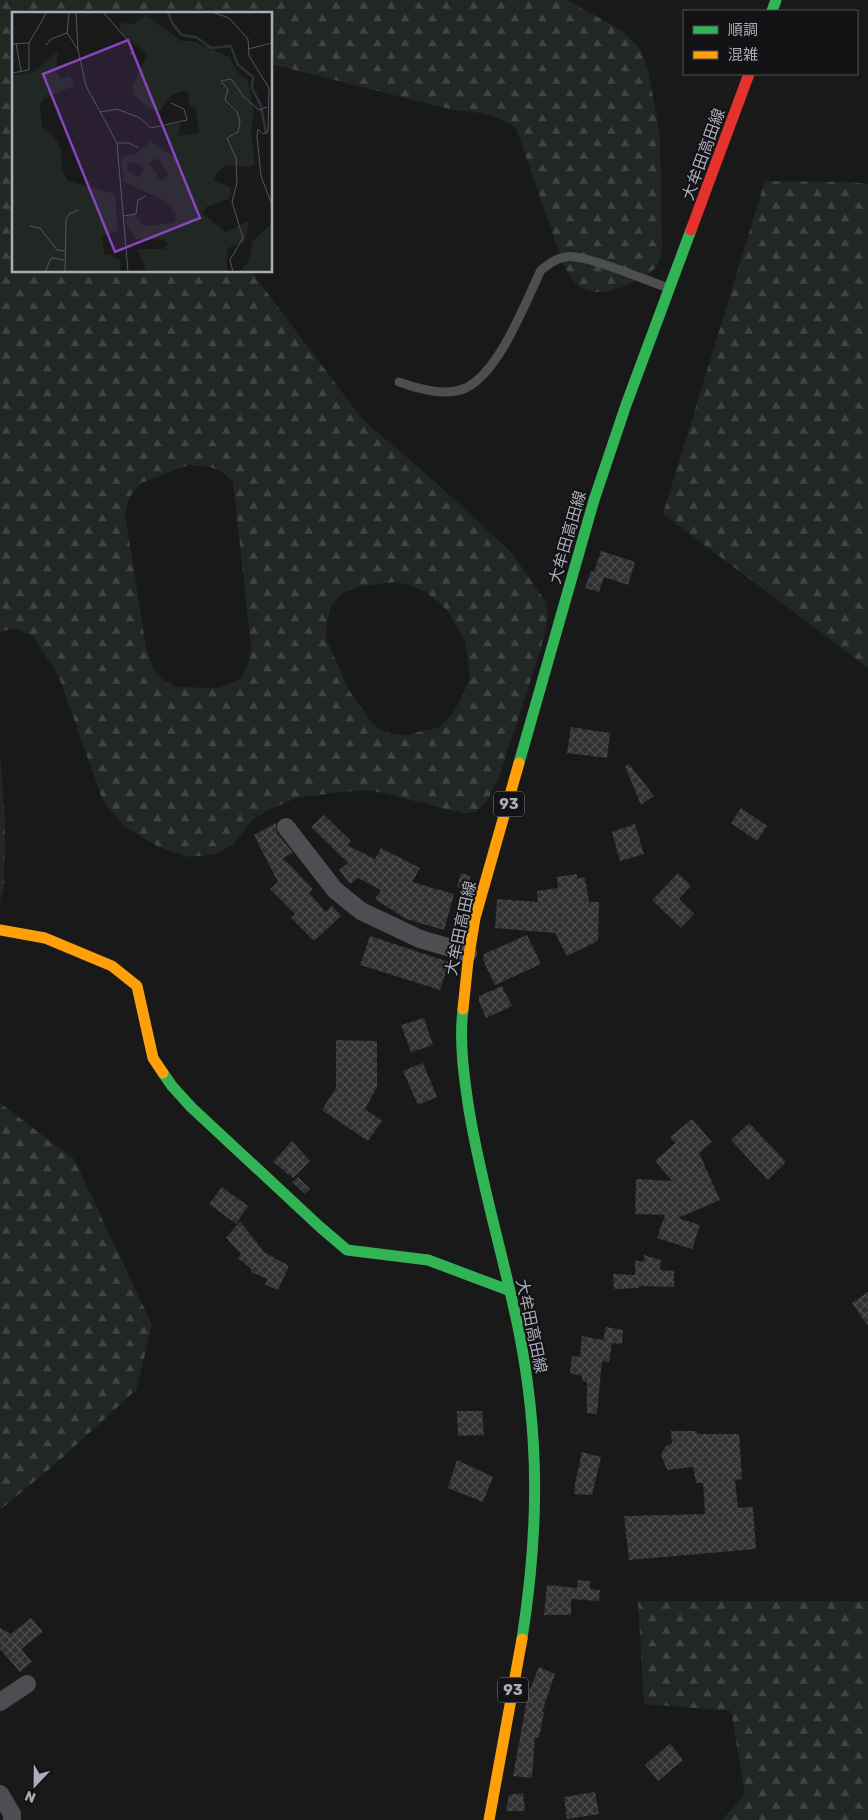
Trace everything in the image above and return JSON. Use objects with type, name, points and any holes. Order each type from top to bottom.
[{"type":"main road","name":"大牟田高田線","points":[[489,1820],[521,1652],[532,1560],[535,1509],[534,1427],[516,1319],[473,1139],[465,1089],[460,1034],[468,953],[475,918],[594,500],[626,405],[749,75]]},
{"type":"main road","points":[[0,930],[45,938],[70,948],[112,966],[138,986],[153,1058],[172,1086],[205,1120],[320,1227],[348,1250],[428,1260],[508,1290]]},
{"type":"street","points":[[286,827],[335,890],[361,911],[420,938],[468,953]]},
{"type":"street","points":[[0,1702],[27,1684]]},
{"type":"street","points":[[0,1794],[12,1814],[12,1820]]},
{"type":"lane","points":[[399,382],[424,391],[446,392],[466,388],[500,354],[541,270],[551,261],[566,256],[582,258],[670,289]]},
{"type":"green space","points":[[0,0],[567,0],[623,31],[640,49],[648,69],[660,136],[662,249],[658,264],[653,270],[637,281],[615,289],[595,292],[579,287],[563,263],[516,128],[501,120],[479,113],[453,110],[272,64],[272,12],[12,12],[12,272],[252,272],[362,419],[432,479],[511,552],[546,602],[548,617],[541,648],[499,777],[487,801],[477,811],[466,814],[370,790],[341,792],[297,798],[268,810],[251,821],[233,845],[215,854],[189,857],[159,847],[125,827],[103,801],[59,677],[33,636],[15,628],[3,631],[0,634]],"holes":[[[189,465],[218,470],[233,482],[251,646],[248,665],[241,679],[217,688],[177,687],[165,681],[154,671],[146,648],[125,514],[129,498],[141,483]],[[396,582],[410,585],[426,592],[448,611],[465,641],[470,677],[453,713],[440,727],[406,735],[391,734],[382,731],[372,723],[348,689],[326,638],[327,622],[331,606],[341,594],[360,586]]]},
{"type":"green space","points":[[765,181],[852,182],[868,184],[868,668],[663,514]]},
{"type":"green space","points":[[0,750],[5,825],[4,887],[0,901]]},
{"type":"green space","points":[[0,1103],[74,1159],[152,1325],[136,1390],[61,1459],[0,1510]]},
{"type":"green space","points":[[638,1601],[868,1601],[868,1820],[722,1820],[745,1794],[731,1711],[644,1704]]},
{"type":"building","points":[[601,551],[635,562],[628,585],[604,577],[599,592],[585,588],[591,571],[594,572]]},
{"type":"building","points":[[571,727],[610,733],[607,758],[567,753]]},
{"type":"building","points":[[629,764],[654,796],[641,805],[625,766]]},
{"type":"building","points":[[741,808],[767,826],[757,841],[731,823]]},
{"type":"building","points":[[324,815],[351,841],[347,845],[375,859],[381,848],[420,868],[412,882],[454,894],[444,930],[406,919],[375,899],[381,890],[358,878],[350,884],[339,870],[348,863],[311,827]]},
{"type":"building","points":[[276,823],[277,833],[293,853],[283,858],[313,889],[309,893],[326,912],[332,906],[341,916],[314,941],[291,918],[295,914],[270,889],[278,882],[254,835]]},
{"type":"building","points":[[635,824],[644,854],[620,861],[612,832]]},
{"type":"building","points":[[461,873],[471,876],[467,890],[457,887]]},
{"type":"building","points":[[678,873],[691,886],[679,899],[694,914],[681,928],[652,900]]},
{"type":"building","points":[[577,874],[577,879],[585,877],[589,902],[599,902],[598,941],[567,956],[555,933],[495,928],[497,899],[538,902],[537,891],[558,888],[557,877]]},
{"type":"building","points":[[527,935],[541,964],[495,985],[483,960],[484,954]]},
{"type":"building","points":[[370,936],[449,962],[440,990],[360,965]]},
{"type":"building","points":[[502,986],[512,1006],[486,1018],[479,1002],[479,996]]},
{"type":"building","points":[[424,1018],[433,1045],[411,1052],[401,1025]]},
{"type":"building","points":[[336,1040],[377,1041],[377,1087],[365,1109],[382,1121],[368,1141],[322,1110],[336,1088]]},
{"type":"building","points":[[423,1063],[437,1097],[418,1105],[403,1071]]},
{"type":"building","points":[[692,1119],[712,1142],[699,1153],[720,1200],[678,1218],[700,1225],[692,1249],[657,1238],[665,1215],[635,1214],[636,1179],[672,1181],[655,1161],[675,1143],[670,1137]]},
{"type":"building","points":[[749,1123],[786,1162],[768,1180],[731,1140]]},
{"type":"building","points":[[292,1141],[310,1161],[293,1178],[273,1162]]},
{"type":"building","points":[[298,1177],[310,1189],[305,1194],[292,1182]]},
{"type":"building","points":[[222,1187],[248,1206],[236,1224],[209,1204]]},
{"type":"building","points":[[240,1221],[264,1252],[289,1266],[278,1290],[265,1285],[267,1279],[251,1272],[252,1270],[238,1258],[241,1254],[226,1238]]},
{"type":"building","points":[[644,1255],[661,1260],[660,1270],[674,1271],[674,1287],[639,1286],[639,1288],[614,1289],[613,1274],[635,1275],[635,1260],[644,1262]]},
{"type":"building","points":[[868,1292],[868,1326],[852,1303]]},
{"type":"building","points":[[606,1327],[623,1330],[622,1344],[612,1343],[609,1362],[602,1361],[597,1414],[587,1413],[587,1382],[582,1381],[582,1376],[570,1373],[572,1356],[580,1357],[582,1336],[603,1340]]},
{"type":"building","points":[[457,1411],[482,1411],[484,1435],[458,1436]]},
{"type":"building","points":[[671,1431],[696,1431],[697,1434],[739,1434],[742,1479],[735,1480],[738,1508],[753,1507],[756,1549],[629,1560],[624,1516],[705,1514],[703,1483],[696,1483],[693,1467],[667,1470],[661,1455],[665,1447],[672,1443]]},
{"type":"building","points":[[582,1452],[601,1457],[592,1495],[574,1494]]},
{"type":"building","points":[[457,1460],[493,1477],[483,1502],[448,1488]]},
{"type":"building","points":[[578,1580],[590,1581],[590,1589],[600,1590],[599,1601],[571,1599],[571,1615],[544,1615],[547,1585],[577,1588]]},
{"type":"building","points":[[31,1618],[43,1632],[21,1649],[32,1662],[20,1672],[0,1649],[0,1628],[11,1634]]},
{"type":"building","points":[[539,1667],[555,1674],[542,1712],[544,1712],[539,1738],[535,1737],[532,1778],[513,1776],[528,1694]]},
{"type":"building","points":[[670,1743],[683,1760],[658,1781],[645,1765]]},
{"type":"building","points":[[595,1792],[599,1814],[567,1819],[564,1797]]},
{"type":"building","points":[[523,1793],[525,1811],[506,1811],[509,1795]]},
{"type":"traffic: fast","points":[[772,10],[776,0]]},
{"type":"traffic: fast","points":[[519,763],[594,500],[626,405],[691,230]]},
{"type":"traffic: fast","points":[[463,1009],[462,1047],[469,1110],[518,1327],[530,1406],[535,1483],[534,1521],[528,1599],[522,1639]]},
{"type":"traffic: fast","points":[[163,1073],[191,1107],[347,1250],[428,1260],[508,1290]]},
{"type":"traffic: slow","points":[[463,1009],[475,918],[519,763]]},
{"type":"traffic: slow","points":[[0,930],[45,938],[112,966],[137,986],[153,1058],[163,1073]]},
{"type":"traffic: slow","points":[[489,1820],[522,1639]]},
{"type":"traffic: jam","points":[[691,230],[749,75]]}]
